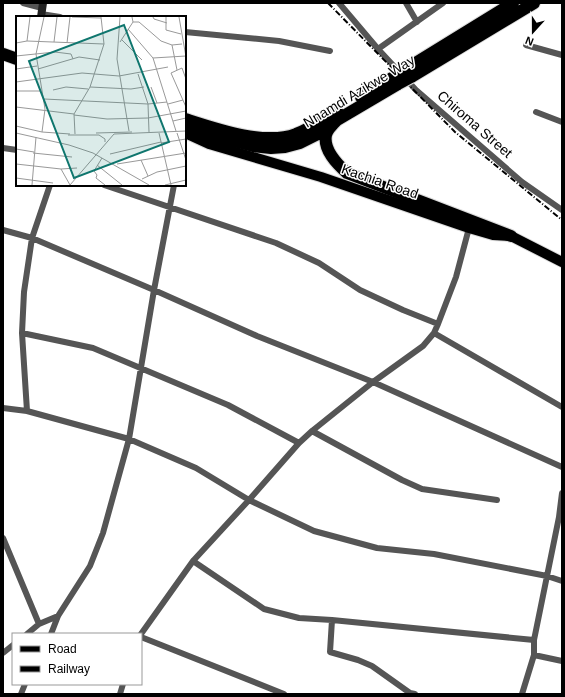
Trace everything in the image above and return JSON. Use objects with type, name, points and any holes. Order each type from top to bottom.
[{"type":"highway","name":"Nnamdi Azikwe Way","points":[[186,128],[239,143],[271,148],[285,147],[300,143],[316,135],[514,3]]},
{"type":"highway","name":"Nnamdi Azikwe Way","points":[[407,73],[534,3]]},
{"type":"highway","points":[[3,54],[16,59]]},
{"type":"highway","points":[[3,62],[16,67]]},
{"type":"highway","points":[[186,119],[246,136],[259,138],[283,138],[297,134],[395,81]]},
{"type":"highway","points":[[337,120],[327,132],[326,142],[332,157],[347,173],[511,236]]},
{"type":"main road","name":"Kachia Road","points":[[186,133],[210,144],[321,177],[469,228],[493,235],[511,236],[562,262]]},
{"type":"street","points":[[23,3],[57,16]]},
{"type":"street","name":"Chiroma Street","points":[[339,3],[378,49],[416,90],[522,182],[562,210]]},
{"type":"street","points":[[406,3],[417,22]]},
{"type":"street","points":[[378,49],[443,3]]},
{"type":"street","points":[[186,32],[280,41],[330,51]]},
{"type":"street","points":[[526,45],[562,55]]},
{"type":"street","points":[[536,112],[562,122]]},
{"type":"street","points":[[3,148],[16,150]]},
{"type":"street","points":[[27,411],[22,333],[24,292],[32,238],[50,186]]},
{"type":"street","points":[[107,186],[276,242],[319,263],[360,290],[438,324]]},
{"type":"street","points":[[51,633],[58,616],[90,566],[102,533],[129,439],[154,290],[174,186]]},
{"type":"street","points":[[142,634],[193,561],[250,500],[299,443],[373,382],[423,346],[434,333],[456,277],[469,228]]},
{"type":"street","points":[[3,230],[32,238],[154,290],[256,336],[373,382],[562,468]]},
{"type":"street","points":[[22,333],[93,348],[228,405],[299,443]]},
{"type":"street","points":[[434,333],[562,407]]},
{"type":"street","points":[[3,408],[27,411],[129,439],[196,468],[250,500],[314,531],[376,548],[434,554],[546,576],[562,581]]},
{"type":"street","points":[[312,431],[402,480],[422,488],[496,500]]},
{"type":"street","points":[[522,694],[534,655],[534,640],[546,576],[560,518],[562,493]]},
{"type":"street","points":[[3,538],[39,624]]},
{"type":"street","points":[[193,561],[264,609],[299,618],[534,640]]},
{"type":"street","points":[[28,633],[39,624],[58,616]]},
{"type":"street","points":[[332,620],[330,652],[358,660],[372,666],[410,693],[415,694]]},
{"type":"street","points":[[142,635],[284,694]]},
{"type":"street","points":[[3,653],[12,646]]},
{"type":"street","points":[[534,655],[562,662]]},
{"type":"railway","points":[[328,3],[455,132],[562,220]]}]
